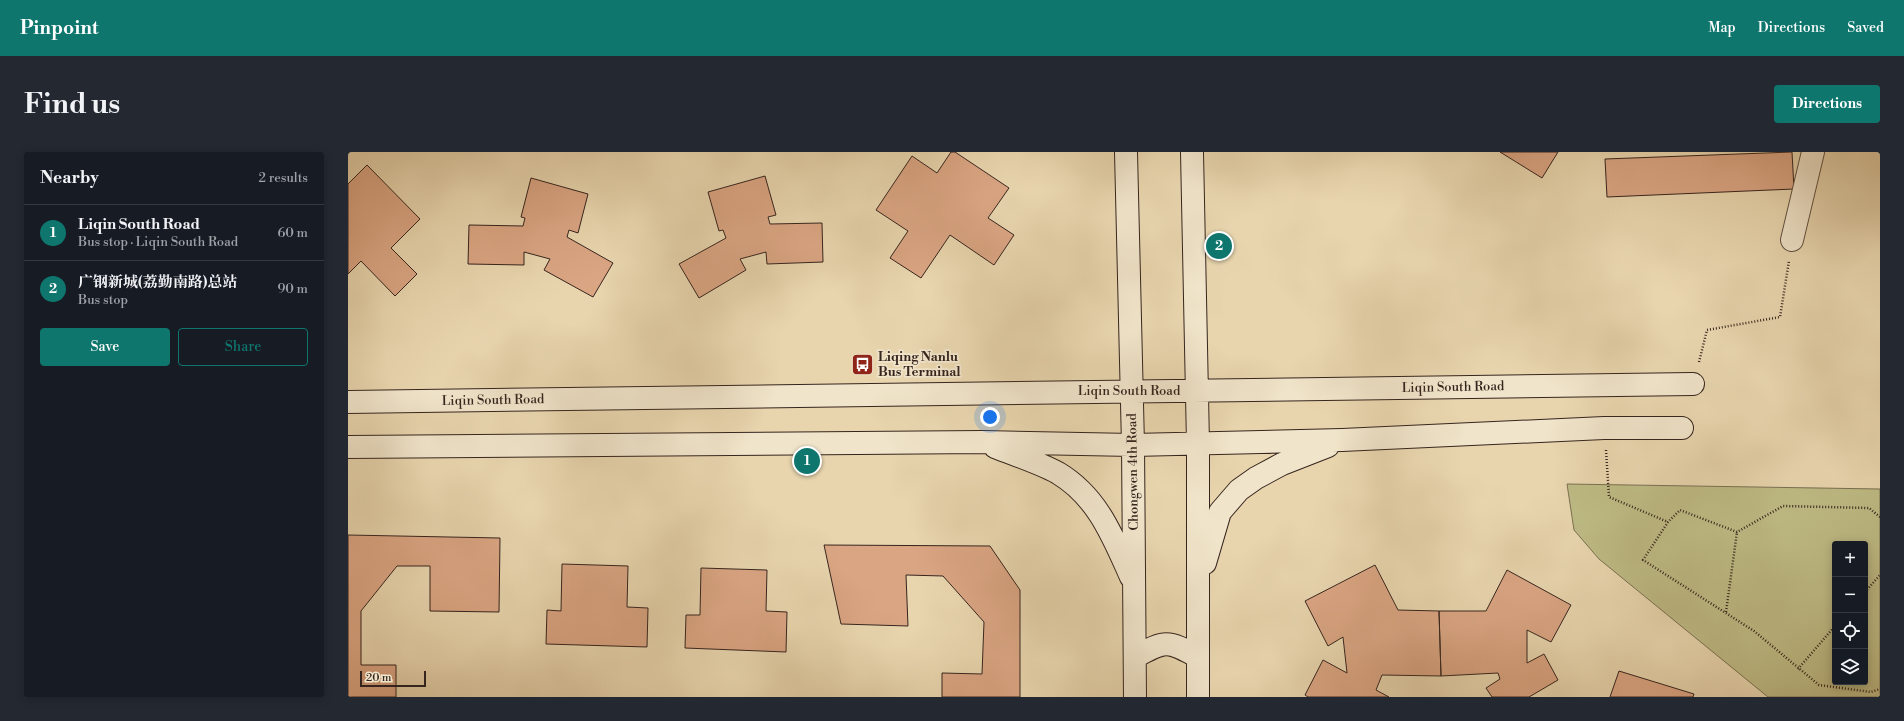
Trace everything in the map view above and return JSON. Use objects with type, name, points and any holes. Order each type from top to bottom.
[{"type":"main road","name":"Chongwen 4th Road","points":[[1126,152],[1133,445],[1135,697]]},
{"type":"main road","points":[[1192,152],[1198,391],[1198,697]]},
{"type":"main road","points":[[1792,240],[1813,152]]},
{"type":"main road","name":"Liqin South Road","points":[[348,402],[1132,390],[1198,391],[1693,384]]},
{"type":"main road","points":[[348,447],[983,442],[1133,445],[1342,440],[1604,428],[1682,428]]},
{"type":"main road","points":[[1198,588],[1220,512],[1239,490],[1256,478],[1282,464],[1342,440]]},
{"type":"main road","points":[[983,442],[1058,473],[1084,493],[1107,524],[1134,586]]},
{"type":"main road","points":[[1135,657],[1158,644],[1176,645],[1198,657]]},
{"type":"path","points":[[1693,384],[1707,330],[1780,317],[1792,240]]},
{"type":"path","points":[[1604,428],[1609,497],[1668,522]]},
{"type":"path","points":[[1737,532],[1783,506],[1869,508],[1880,517]]},
{"type":"path","points":[[1737,532],[1680,510],[1668,522],[1643,560],[1754,631],[1819,685],[1871,692],[1880,689]]},
{"type":"path","points":[[1726,612],[1737,532]]},
{"type":"path","points":[[1868,589],[1880,575]]},
{"type":"path","points":[[1798,669],[1832,629]]},
{"type":"shaded area","points":[[1567,484],[1880,489],[1880,697],[1768,697],[1599,559],[1574,530]]},
{"type":"building","points":[[951,152],[955,152],[1009,188],[988,218],[1014,235],[994,265],[950,235],[921,278],[890,258],[908,231],[876,210],[912,156],[937,173]]},
{"type":"building","points":[[1500,152],[1558,152],[1542,178]]},
{"type":"building","points":[[1792,152],[1794,189],[1607,197],[1605,159]]},
{"type":"building","points":[[367,165],[420,219],[391,248],[417,274],[395,296],[361,261],[348,274],[348,184]]},
{"type":"building","points":[[765,176],[776,215],[768,217],[770,224],[822,223],[823,262],[767,264],[766,252],[740,259],[746,270],[699,298],[679,264],[726,238],[723,230],[719,231],[708,192]]},
{"type":"building","points":[[531,178],[588,194],[578,233],[569,230],[567,237],[613,263],[593,297],[544,270],[550,259],[524,252],[524,265],[468,264],[469,225],[523,226],[525,218],[521,217]]},
{"type":"building","points":[[348,535],[500,538],[499,612],[430,611],[430,566],[397,566],[361,611],[361,665],[396,665],[396,697],[348,697]]},
{"type":"building","points":[[824,545],[990,546],[1020,590],[1020,697],[942,697],[942,673],[982,674],[984,622],[943,576],[906,575],[908,626],[841,624]]},
{"type":"building","points":[[562,564],[628,566],[627,607],[648,608],[647,647],[546,644],[547,610],[561,611]]},
{"type":"building","points":[[1375,565],[1398,610],[1439,611],[1441,676],[1382,675],[1376,690],[1389,697],[1308,697],[1305,695],[1323,660],[1347,673],[1343,637],[1328,646],[1305,601]]},
{"type":"building","points":[[701,568],[767,570],[766,611],[787,612],[786,652],[685,648],[686,615],[700,615]]},
{"type":"building","points":[[1507,570],[1571,605],[1551,642],[1527,630],[1527,663],[1544,654],[1558,680],[1529,697],[1492,697],[1486,688],[1500,679],[1498,673],[1441,676],[1439,611],[1486,611]]},
{"type":"building","points":[[1619,671],[1694,694],[1693,697],[1610,697]]},
{"type":"place","name":"广钢新城(荔勤南路)总站","points":[[1219,246]]},
{"type":"place","name":"Liqing Nanlu Bus Terminal","points":[[862,364]]},
{"type":"place","name":"Liqin South Road","points":[[807,461]]}]
